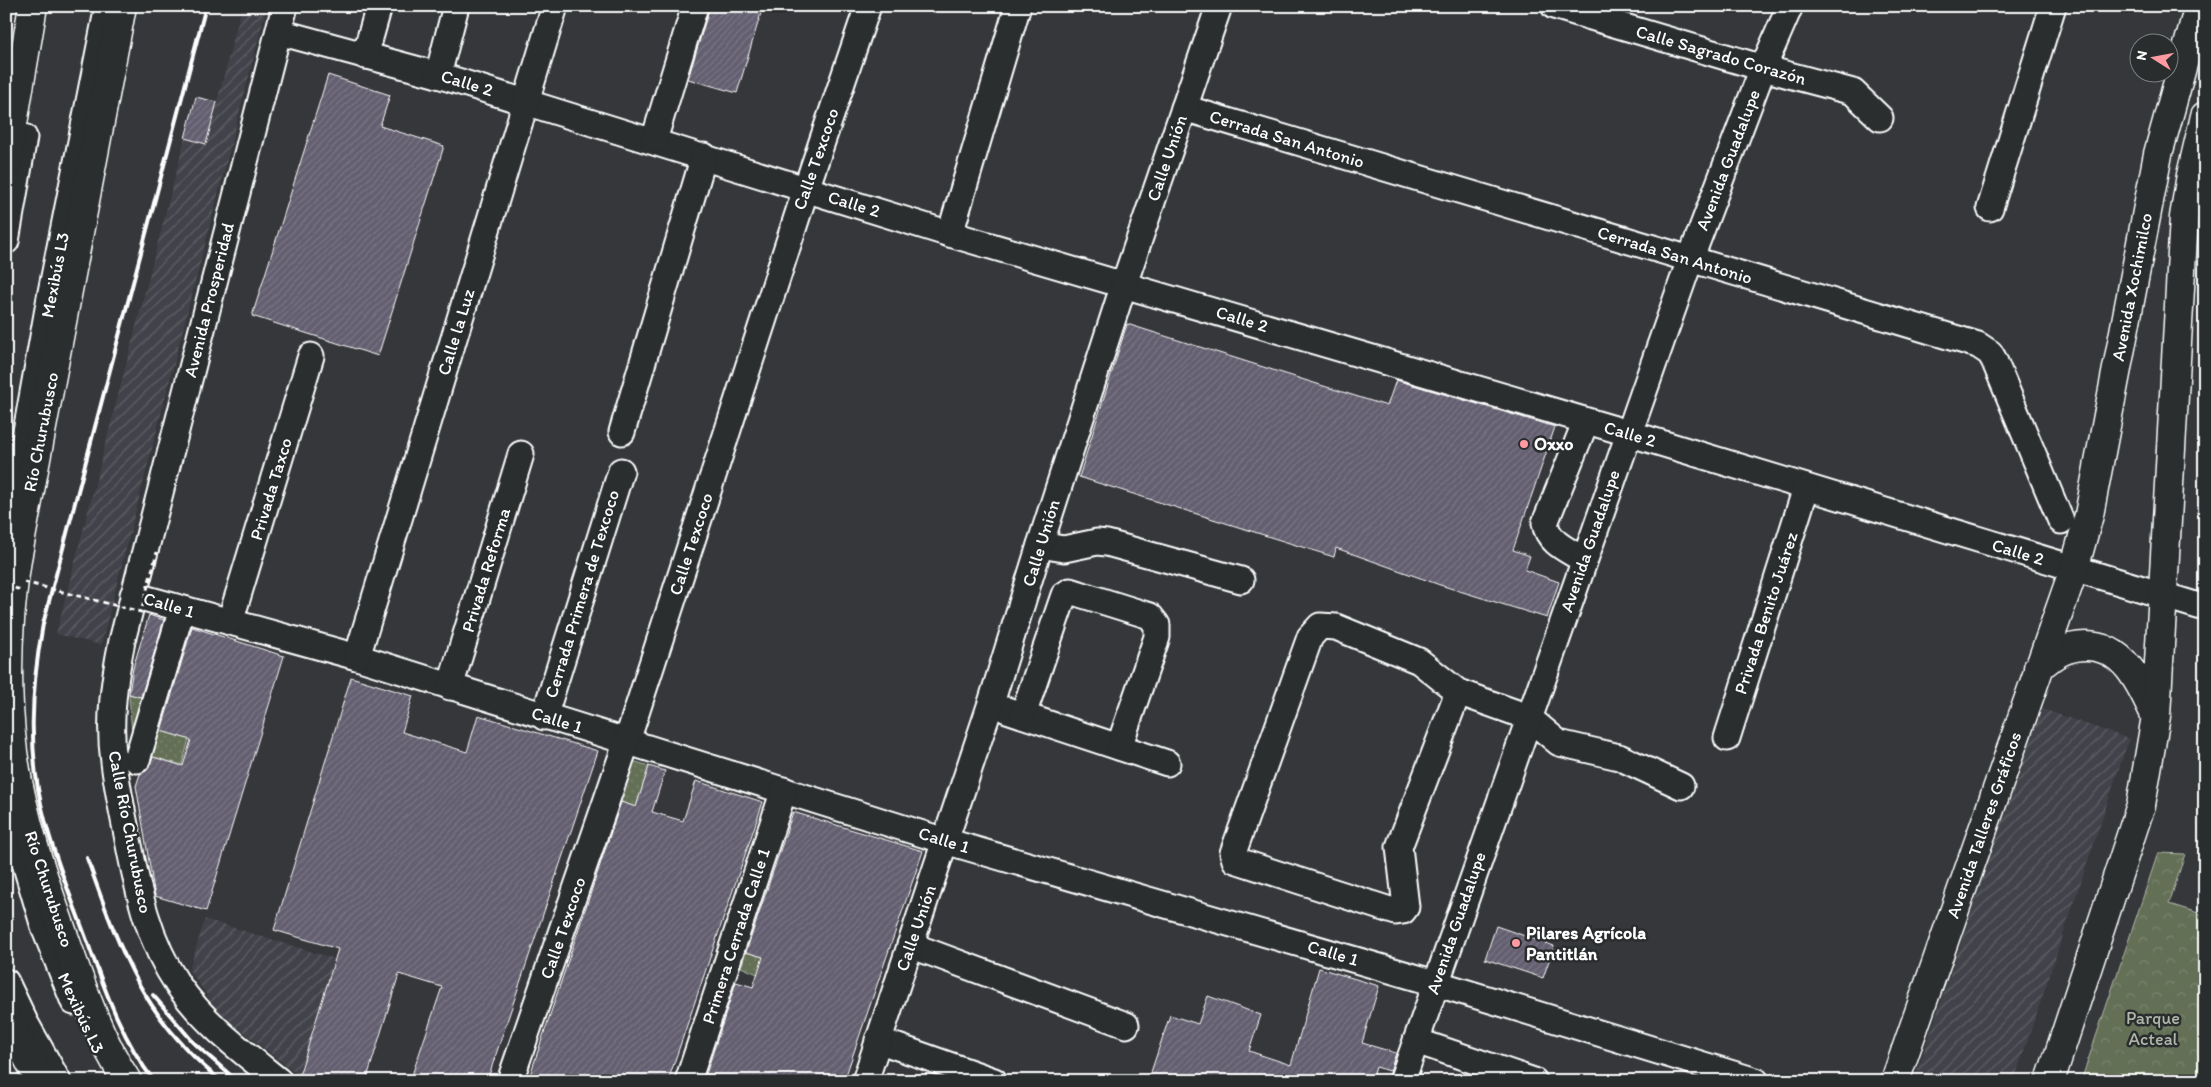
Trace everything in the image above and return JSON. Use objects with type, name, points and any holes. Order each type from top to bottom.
[{"type":"main road","points":[[6,165],[33,6]]},
{"type":"main road","name":"Río Churubusco","points":[[122,6],[17,559],[10,612],[8,652],[13,753],[33,842],[92,1017],[127,1081]]},
{"type":"main road","name":"Avenida Xochimilco","points":[[2074,569],[2089,515],[2158,154],[2199,6]]},
{"type":"main road","points":[[2050,1081],[2141,805],[2156,716],[2183,226],[2190,175],[2205,116]]},
{"type":"main road","name":"Avenida Talleres Gráficos","points":[[1895,1081],[2074,569]]},
{"type":"main road","points":[[2038,668],[2060,651],[2076,646],[2094,646],[2108,650],[2124,660],[2134,674],[2156,716]]},
{"type":"main road","points":[[6,1017],[40,1081]]},
{"type":"street","points":[[6,241],[45,6]]},
{"type":"street","name":"Mexibús L3","points":[[6,544],[51,292],[108,6]]},
{"type":"street","name":"Avenida Prosperidad","points":[[133,594],[285,6]]},
{"type":"street","points":[[365,56],[379,6]]},
{"type":"street","points":[[438,75],[456,6]]},
{"type":"street","name":"Calle la Luz","points":[[357,658],[555,6]]},
{"type":"street","points":[[654,140],[695,6]]},
{"type":"street","name":"Calle Texcoco","points":[[510,1081],[627,741],[806,189],[868,6]]},
{"type":"street","name":"Calle Unión","points":[[865,1081],[992,702],[1040,545],[1124,284],[1218,6]]},
{"type":"street","name":"Calle Sagrado Corazón","points":[[1554,6],[1763,68],[1856,93],[1880,118]]},
{"type":"street","name":"Avenida Guadalupe","points":[[1402,1081],[1528,717],[1690,260],[1763,68],[1790,6]]},
{"type":"street","points":[[1990,208],[2053,6]]},
{"type":"street","points":[[950,234],[1017,9]]},
{"type":"street","name":"Calle 2","points":[[279,32],[527,101],[950,234],[1628,433],[2205,608]]},
{"type":"street","name":"Cerrada San Antonio","points":[[1184,108],[1985,348],[1994,360],[2061,521]]},
{"type":"street","points":[[622,432],[704,156]]},
{"type":"street","name":"Privada Taxco","points":[[230,622],[311,356]]},
{"type":"street","points":[[1584,560],[1552,540],[1546,532],[1546,523],[1586,422]]},
{"type":"street","name":"Privada Reforma","points":[[450,686],[521,454]]},
{"type":"street","name":"Cerrada Primera de Texcoco","points":[[544,717],[621,471]]},
{"type":"street","name":"Privada Benito Juárez","points":[[1727,738],[1806,488]]},
{"type":"street","points":[[1040,545],[1064,549],[1097,542],[1107,543],[1241,580]]},
{"type":"street","points":[[1023,714],[1064,595],[1070,591],[1150,616],[1157,625],[1157,638],[1119,747]]},
{"type":"street","name":"Calle 1","points":[[133,594],[450,686],[945,841],[1435,983],[1756,1081]]},
{"type":"street","name":"Calle Río Churubusco","points":[[133,594],[116,670],[112,730],[114,760],[141,905],[163,960],[192,1003],[222,1035],[279,1081]]},
{"type":"street","points":[[136,760],[182,609]]},
{"type":"street","points":[[1458,692],[1399,847],[1406,907],[1403,911],[1396,912],[1235,860],[1233,853],[1310,637],[1320,626],[1336,627],[1419,661],[1458,692],[1528,717],[1559,743],[1619,757],[1681,786]]},
{"type":"street","points":[[992,702],[1167,763]]},
{"type":"street","name":"Primera Cerrada Calle 1","points":[[688,1081],[784,790]]},
{"type":"street","name":"Mexibús L3","points":[[6,799],[44,926],[90,1039],[117,1081]]},
{"type":"street","points":[[910,945],[1126,1024]]},
{"type":"street","points":[[6,982],[25,1022],[58,1081]]},
{"type":"street","points":[[878,1040],[994,1081]]},
{"type":"street","points":[[1416,1041],[1534,1081]]},
{"type":"path","points":[[24,582],[141,612],[157,552]]},
{"type":"path","points":[[6,586],[22,590]]},
{"type":"shaded area","points":[[242,6],[267,6],[101,645],[56,634],[185,138],[206,144]]},
{"type":"shaded area","points":[[2040,708],[2129,739],[2014,1081],[1914,1081]]},
{"type":"shaded area","points":[[205,919],[335,959],[299,1076],[217,1009],[189,970]]},
{"type":"green space","points":[[129,694],[144,698],[132,734]]},
{"type":"green space","points":[[155,729],[189,739],[182,765],[146,755]]},
{"type":"green space","points":[[633,761],[649,766],[636,807],[620,802]]},
{"type":"green space","name":"Parque Acteal","points":[[2158,853],[2185,854],[2169,904],[2205,915],[2205,1081],[2081,1081]]},
{"type":"green space","points":[[746,952],[810,971],[802,993],[741,967]]},
{"type":"building","points":[[710,6],[763,6],[737,93],[688,79]]},
{"type":"building","points":[[328,75],[390,95],[380,126],[444,146],[378,356],[252,316]]},
{"type":"building","points":[[196,97],[217,102],[206,144],[185,138]]},
{"type":"building","points":[[1127,324],[1387,406],[1396,380],[1555,427],[1513,550],[1530,556],[1525,570],[1559,582],[1547,618],[1440,585],[1336,548],[1334,557],[1079,477]]},
{"type":"building","points":[[149,615],[164,620],[141,697],[129,694],[133,668]]},
{"type":"building","points":[[192,627],[284,656],[206,911],[155,896],[136,786],[140,774],[147,770],[153,757],[183,766],[191,740],[161,731]]},
{"type":"building","points":[[351,677],[413,696],[402,732],[467,752],[478,715],[598,751],[487,1081],[410,1081],[442,987],[399,974],[366,1081],[305,1081],[299,1076],[338,949],[274,930]]},
{"type":"building","points":[[649,766],[665,771],[652,812],[683,821],[696,781],[763,802],[668,1081],[528,1081],[621,802],[636,807]]},
{"type":"building","points":[[793,812],[923,851],[844,1081],[729,1081],[706,1074],[736,982],[753,987],[763,957],[746,952]]},
{"type":"building","points":[[1496,926],[1554,946],[1543,978],[1485,959]]},
{"type":"building","points":[[1319,968],[1379,986],[1362,1043],[1396,1053],[1390,1071],[1376,1067],[1372,1081],[1148,1081],[1170,1015],[1198,1024],[1208,996],[1261,1015],[1249,1051],[1291,1065]]},
{"type":"railway","points":[[154,1081],[142,1065],[114,1012],[54,850],[39,796],[35,771],[33,747],[34,697],[43,624],[206,6]]},
{"type":"railway","points":[[87,858],[123,952],[153,1007],[171,1032],[194,1057],[221,1081]]},
{"type":"railway","points":[[153,995],[194,1043],[237,1081]]},
{"type":"place","name":"Oxxo","points":[[1524,444]]},
{"type":"place","name":"Pilares Agrícola Pantitlán","points":[[1516,943]]}]
